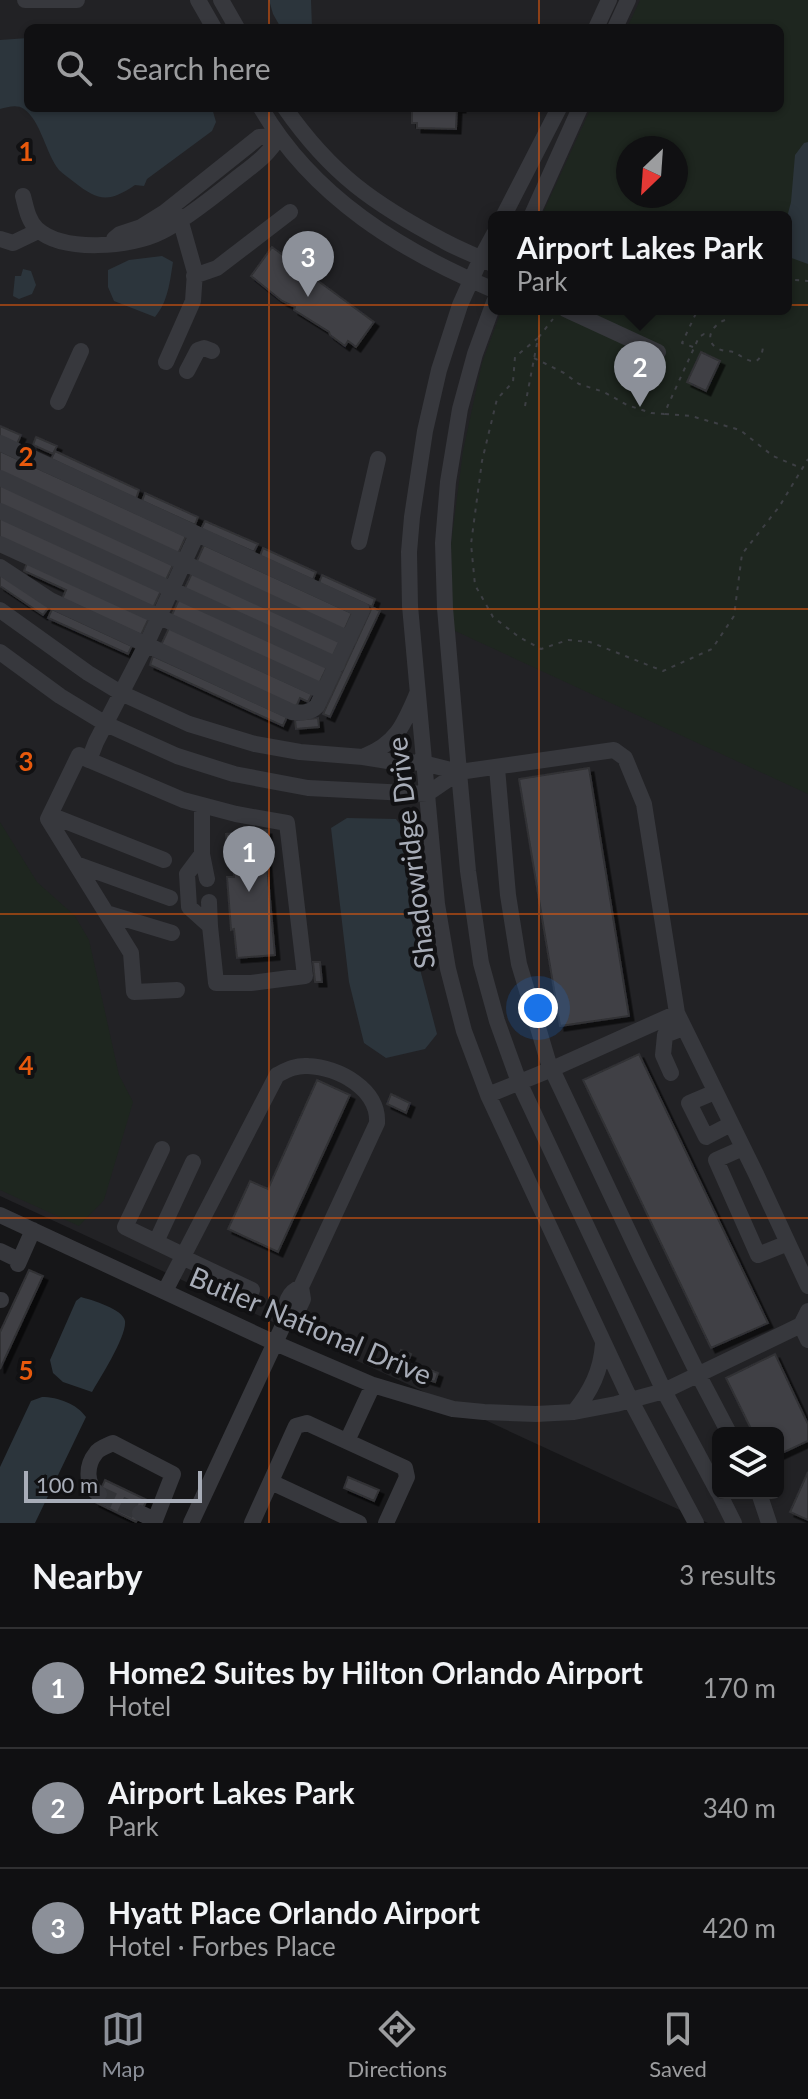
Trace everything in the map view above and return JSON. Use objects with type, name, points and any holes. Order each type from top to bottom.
[{"type":"street","points":[[25,0],[77,0]]},
{"type":"street","points":[[198,0],[212,24]]},
{"type":"street","points":[[221,0],[235,24]]},
{"type":"street","points":[[598,24],[609,0]]},
{"type":"street","points":[[617,24],[628,0]]},
{"type":"street","points":[[264,112],[279,136],[317,179],[375,228],[423,258],[488,287]]},
{"type":"street","points":[[288,112],[319,152],[355,187],[408,221],[488,262]]},
{"type":"street","points":[[506,211],[557,112]]},
{"type":"street","points":[[534,211],[578,112]]},
{"type":"street","points":[[23,196],[30,222],[38,231],[74,245],[141,240],[163,231],[175,214],[223,189],[273,150],[279,136]]},
{"type":"street","points":[[194,276],[217,268],[290,212]]},
{"type":"street","points":[[166,362],[193,301],[194,276],[189,247],[175,214]]},
{"type":"street","points":[[0,239],[13,243],[38,231]]},
{"type":"street","points":[[76,262],[83,244]]},
{"type":"street","name":"Shadowridge Drive","points":[[488,262],[471,280],[453,324],[435,387],[423,442],[409,552],[423,763],[437,904],[448,969],[464,1031],[488,1095],[630,1399],[696,1523]]},
{"type":"street","name":"Shadowridge Drive","points":[[489,315],[465,389],[455,434],[443,543],[459,772],[481,963],[497,1021],[519,1082],[664,1391],[712,1481]]},
{"type":"street","points":[[578,315],[658,352]]},
{"type":"street","points":[[187,371],[198,350],[204,348],[212,351]]},
{"type":"street","points":[[58,402],[81,351]]},
{"type":"street","points":[[0,443],[362,610],[317,706],[300,713],[50,600],[0,567]]},
{"type":"street","points":[[359,542],[378,459]]},
{"type":"street","points":[[0,478],[349,639]]},
{"type":"street","points":[[0,511],[337,665]]},
{"type":"street","points":[[89,760],[197,534]]},
{"type":"street","points":[[0,544],[324,692]]},
{"type":"street","points":[[0,610],[121,693],[189,724],[255,744],[310,753],[423,763],[459,772],[614,750],[625,758],[644,804],[680,1020],[808,1286]]},
{"type":"street","points":[[0,652],[60,696],[106,724],[177,756],[216,769],[325,790],[427,794],[459,772]]},
{"type":"street","points":[[363,757],[385,747],[397,735],[418,693]]},
{"type":"street","points":[[177,990],[134,992],[131,953],[48,819],[79,755],[183,800],[287,823],[305,976],[251,983],[216,983],[209,902]]},
{"type":"street","points":[[497,768],[508,895],[519,964],[542,1043],[726,1427]]},
{"type":"street","points":[[202,806],[202,854],[207,879]]},
{"type":"street","points":[[50,815],[164,860]]},
{"type":"street","points":[[202,854],[187,874],[189,907],[210,926]]},
{"type":"street","points":[[76,864],[170,898]]},
{"type":"street","points":[[106,913],[172,933]]},
{"type":"street","points":[[488,1095],[680,1020]]},
{"type":"street","points":[[671,1073],[663,1055],[665,1035],[680,1020]]},
{"type":"street","points":[[165,1291],[277,1075],[292,1067],[309,1066],[326,1070],[363,1088],[374,1105],[377,1118],[301,1287],[303,1299],[296,1314],[287,1317],[191,1523]]},
{"type":"street","points":[[715,1092],[689,1103],[706,1137],[731,1124]]},
{"type":"street","points":[[743,1148],[716,1160],[758,1255],[788,1243]]},
{"type":"street","points":[[162,1149],[125,1227],[252,1290]]},
{"type":"street","points":[[156,1242],[193,1162]]},
{"type":"street","name":"Butler National Drive","points":[[0,1215],[275,1343],[373,1385],[453,1409],[536,1414],[574,1412],[664,1391],[806,1325]]},
{"type":"street","points":[[0,1251],[18,1262],[33,1230]]},
{"type":"street","points":[[574,1412],[587,1396],[597,1375],[603,1342]]},
{"type":"street","points":[[347,1441],[373,1385]]},
{"type":"street","points":[[252,1523],[296,1426],[307,1423],[405,1468],[407,1477],[386,1523]]},
{"type":"street","points":[[99,1494],[88,1481],[89,1464],[97,1450],[113,1443],[173,1474],[152,1519]]},
{"type":"street","points":[[271,1482],[359,1523]]},
{"type":"street","name":"Shadowridge Drive","points":[[722,1499],[734,1523]]},
{"type":"street","points":[[761,1499],[769,1523]]},
{"type":"path","points":[[554,315],[538,338],[515,357],[513,382],[497,399],[482,461],[471,544],[475,585],[493,617],[519,637],[541,649],[568,640],[590,642],[663,671],[712,649],[734,616],[742,554],[779,507],[808,459]]},
{"type":"path","points":[[694,348],[682,343],[695,315]]},
{"type":"path","points":[[725,320],[718,322],[710,334],[715,347],[734,352],[745,360],[758,359],[763,347]]},
{"type":"path","points":[[664,414],[699,337],[710,334]]},
{"type":"path","points":[[525,406],[538,338]]},
{"type":"path","points":[[534,358],[579,384],[604,392],[627,405],[651,413],[691,416],[740,430],[773,456],[801,468]]},
{"type":"shaded area","points":[[0,0],[808,0],[808,1523],[708,1523],[0,1196]]},
{"type":"shaded area","points":[[269,0],[311,0],[312,24],[279,24]]},
{"type":"shaded area","points":[[640,0],[808,0],[808,794],[453,630],[451,544],[463,451],[482,363],[500,315],[792,315],[792,211],[544,211],[589,112],[784,112],[784,24],[629,24]]},
{"type":"shaded area","points":[[24,38],[24,109],[12,106],[0,109],[0,40]]},
{"type":"shaded area","points":[[28,112],[213,112],[216,122],[212,131],[147,179],[144,186],[135,185],[118,195],[104,197],[90,193],[59,170]]},
{"type":"shaded area","points":[[808,142],[808,264],[792,258],[792,211],[789,211],[795,155]]},
{"type":"shaded area","points":[[162,256],[173,262],[166,298],[155,317],[114,301],[108,287],[108,270],[129,260]]},
{"type":"shaded area","points":[[23,269],[31,271],[36,285],[32,294],[19,299],[13,296],[15,276],[21,276]]},
{"type":"shaded area","points":[[347,818],[396,819],[405,831],[409,906],[421,973],[437,1034],[425,1049],[386,1058],[364,1043],[349,982],[331,828]]},
{"type":"shaded area","points":[[0,822],[37,882],[75,916],[89,940],[119,1075],[133,1102],[104,1200],[79,1226],[0,1190]]},
{"type":"shaded area","points":[[81,1297],[113,1309],[125,1321],[118,1346],[92,1392],[63,1382],[53,1373],[50,1360],[76,1301]]},
{"type":"shaded area","points":[[42,1397],[67,1402],[86,1417],[35,1523],[0,1523],[0,1467],[31,1401]]},
{"type":"building","points":[[412,112],[457,112],[456,129],[417,128],[417,123],[412,123]]},
{"type":"building","points":[[272,247],[374,322],[356,347],[348,341],[345,346],[251,276]]},
{"type":"building","points":[[701,352],[720,361],[706,391],[687,382]]},
{"type":"building","points":[[0,426],[21,435],[17,444],[0,436]]},
{"type":"building","points":[[36,437],[57,446],[53,454],[33,445]]},
{"type":"building","points":[[0,451],[186,536],[178,554],[0,472]]},
{"type":"building","points":[[55,451],[139,490],[136,499],[51,459]]},
{"type":"building","points":[[0,484],[173,565],[165,582],[0,505]]},
{"type":"building","points":[[145,493],[198,517],[195,525],[142,501]]},
{"type":"building","points":[[0,517],[161,591],[153,608],[0,538]]},
{"type":"building","points":[[205,521],[258,544],[254,552],[201,529]]},
{"type":"building","points":[[204,545],[352,613],[344,631],[196,563]]},
{"type":"building","points":[[263,548],[316,572],[313,580],[260,556]]},
{"type":"building","points":[[27,563],[149,618],[141,635],[62,599],[66,590],[24,571]]},
{"type":"building","points":[[192,573],[340,641],[332,658],[184,590]]},
{"type":"building","points":[[0,574],[49,607],[43,615],[0,586]]},
{"type":"building","points":[[322,575],[375,599],[372,607],[319,583]]},
{"type":"building","points":[[179,599],[327,667],[319,684],[171,617]]},
{"type":"building","points":[[372,607],[380,611],[330,717],[323,714]]},
{"type":"building","points":[[52,609],[132,646],[128,654],[48,618]]},
{"type":"building","points":[[169,628],[312,694],[308,702],[300,698],[296,707],[161,645]]},
{"type":"building","points":[[153,656],[287,717],[283,726],[150,665]]},
{"type":"building","points":[[318,718],[319,727],[296,729],[295,720]]},
{"type":"building","points":[[589,768],[629,1016],[560,1026],[519,779]]},
{"type":"building","points":[[267,830],[269,854],[266,854],[275,955],[237,958],[234,929],[231,930],[227,877],[234,877],[233,863],[228,864],[226,834]]},
{"type":"building","points":[[313,962],[320,962],[322,982],[315,982]]},
{"type":"building","points":[[639,1054],[768,1323],[711,1348],[583,1080]]},
{"type":"building","points":[[317,1080],[350,1095],[278,1252],[228,1229],[250,1181],[268,1189]]},
{"type":"building","points":[[391,1094],[410,1103],[406,1113],[387,1104]]},
{"type":"building","points":[[29,1270],[43,1276],[0,1369],[0,1332]]},
{"type":"building","points":[[401,1350],[411,1354],[403,1374],[393,1370]]},
{"type":"building","points":[[775,1354],[808,1424],[808,1441],[784,1452],[784,1427],[750,1427],[726,1378]]},
{"type":"building","points":[[411,1364],[420,1369],[415,1378],[406,1373]]},
{"type":"building","points":[[428,1369],[438,1373],[435,1382],[425,1379]]},
{"type":"building","points":[[808,1472],[808,1520],[790,1512]]},
{"type":"building","points":[[348,1477],[379,1490],[374,1501],[344,1488]]},
{"type":"building","points":[[105,1480],[147,1500],[136,1522],[95,1502]]},
{"type":"tunnel","points":[[99,1494],[140,1513]]},
{"type":"place","name":"Hyatt Place Orlando Airport","points":[[308,297]]},
{"type":"place","name":"Airport Lakes Park","points":[[640,407]]},
{"type":"place","name":"Home2 Suites by Hilton Orlando Airport","points":[[249,892]]}]
